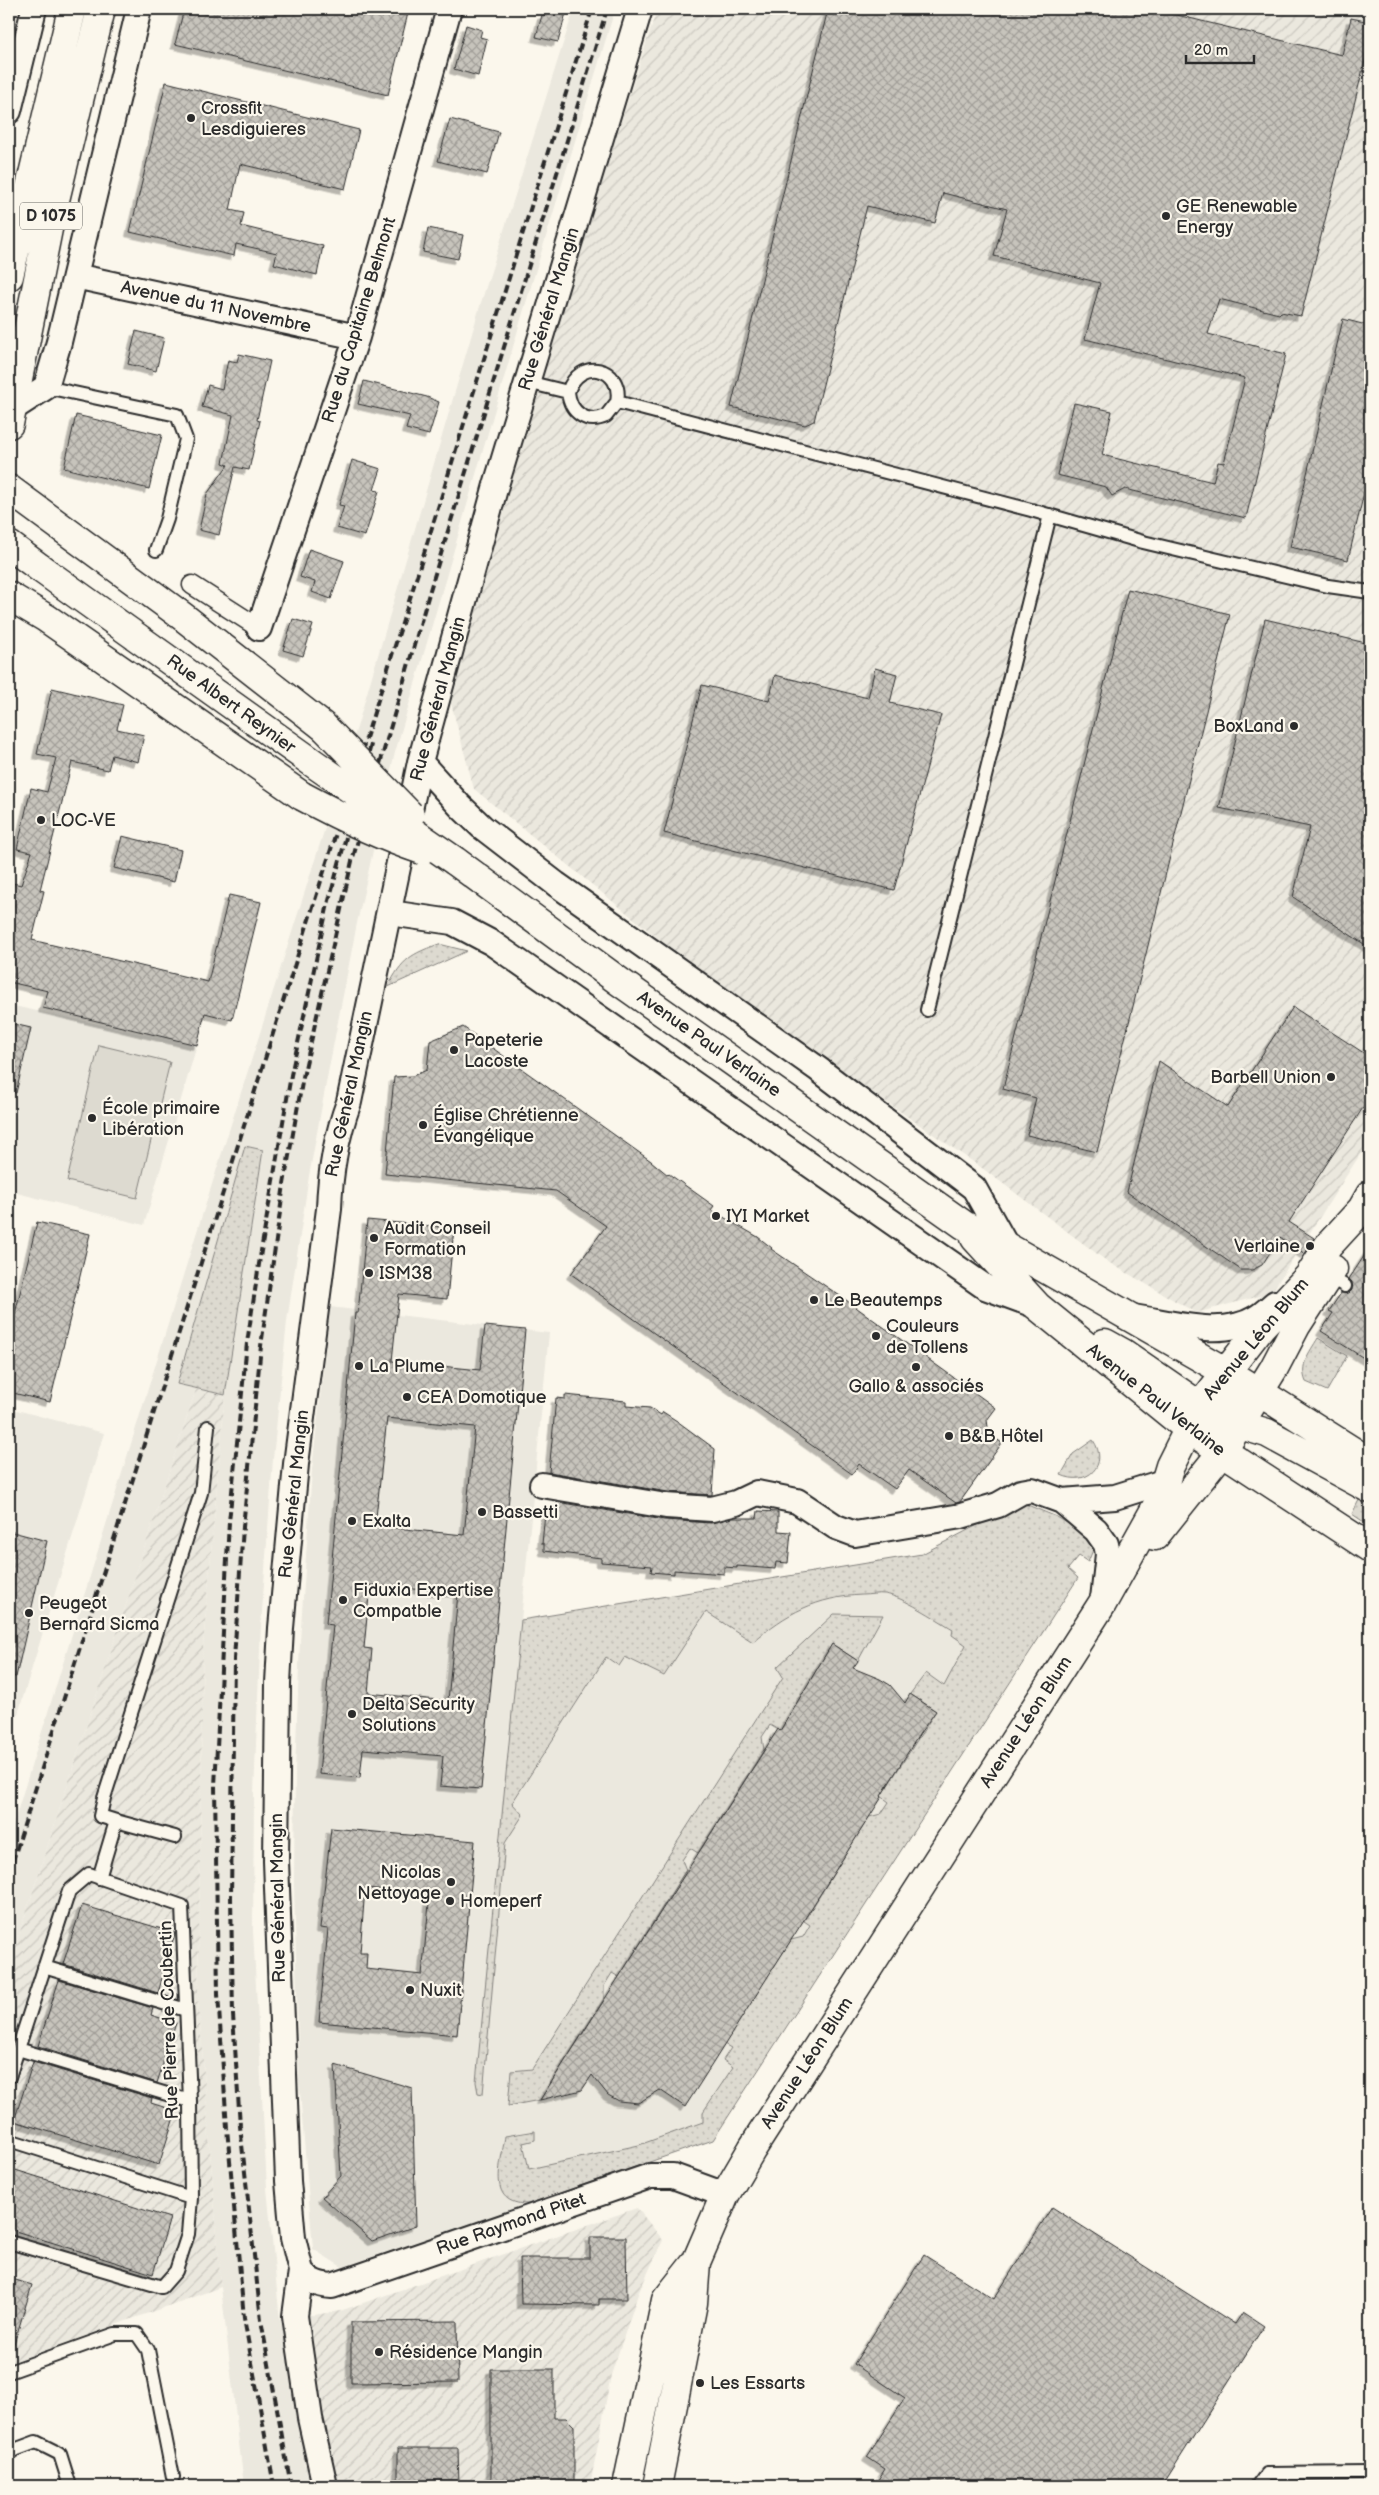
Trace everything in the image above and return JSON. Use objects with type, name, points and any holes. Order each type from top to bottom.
[{"type":"main road","name":"D 1075","points":[[9,276],[72,9]]},
{"type":"main road","name":"D 1075","points":[[10,416],[48,229],[101,9]]},
{"type":"main road","points":[[9,488],[182,616],[324,727],[455,861]]},
{"type":"main road","name":"Rue Albert Reynier","points":[[9,546],[316,765],[455,861]]},
{"type":"main road","points":[[9,596],[46,618],[302,796],[394,841],[455,861]]},
{"type":"main road","name":"Avenue Paul Verlaine","points":[[455,861],[620,982],[964,1226],[1007,1247],[1126,1316],[1223,1412],[1370,1548]]},
{"type":"main road","name":"Avenue Léon Blum","points":[[1102,1604],[1146,1548],[1156,1526],[1189,1479],[1223,1412],[1260,1328],[1328,1280],[1328,1246],[1366,1202]]},
{"type":"main road","name":"Avenue Paul Verlaine","points":[[964,1226],[1037,1306],[1223,1412],[1370,1462]]},
{"type":"main road","points":[[1328,1280],[1296,1326],[1223,1412],[1267,1433],[1370,1489]]},
{"type":"main road","name":"Avenue Léon Blum","points":[[627,2486],[666,2300],[696,2262],[725,2195],[752,2149],[1102,1604],[1159,1502],[1170,1466],[1223,1412]]},
{"type":"main road","name":"Avenue Léon Blum","points":[[657,2486],[693,2303],[696,2262]]},
{"type":"street","points":[[9,112],[34,9]]},
{"type":"street","points":[[10,416],[46,387],[75,276],[139,9]]},
{"type":"street","name":"Rue du Capitaine Belmont","points":[[260,628],[357,338],[450,9]]},
{"type":"street","name":"Rue Général Mangin","points":[[301,2271],[293,2238],[288,2181],[291,2069],[276,1861],[278,1683],[296,1464],[338,1130],[349,1102],[420,762],[496,485],[640,9]]},
{"type":"street","name":"Avenue du 11 Novembre","points":[[75,276],[357,338]]},
{"type":"street","points":[[192,585],[260,628]]},
{"type":"street","points":[[420,762],[482,827],[556,884],[818,1069],[974,1188],[1007,1247]]},
{"type":"street","points":[[390,913],[452,922],[492,943],[985,1287],[1037,1306]]},
{"type":"street","points":[[1126,1316],[1206,1327],[1236,1326],[1256,1318],[1328,1280]]},
{"type":"street","points":[[1062,1501],[1115,1497],[1166,1480]]},
{"type":"street","points":[[542,1485],[666,1506],[712,1509],[736,1503],[756,1493],[797,1501],[836,1527],[855,1534],[961,1516],[998,1505],[1021,1492],[1032,1490],[1048,1494],[1062,1501],[1096,1530],[1106,1544],[1108,1554],[1102,1604]]},
{"type":"street","name":"Rue Raymond Pitet","points":[[301,2271],[309,2280],[320,2286],[332,2286],[650,2176],[673,2176],[725,2195]]},
{"type":"street","points":[[301,2271],[295,2316],[310,2418],[325,2486]]},
{"type":"lane","points":[[596,369],[603,371],[615,381],[618,388],[617,402],[606,416],[588,419],[576,412],[571,406],[568,392],[573,380],[579,374],[596,369]]},
{"type":"lane","points":[[527,382],[568,392]]},
{"type":"lane","points":[[46,387],[177,415],[186,439],[167,519],[156,550]]},
{"type":"lane","points":[[617,402],[1050,515],[1143,542],[1328,586],[1370,592]]},
{"type":"lane","points":[[928,1010],[1050,515]]},
{"type":"lane","points":[[174,1837],[100,1816],[104,1798],[201,1493],[208,1427]]},
{"type":"lane","points":[[9,2077],[69,1891],[89,1874],[99,1878],[116,1821]]},
{"type":"lane","name":"Rue Pierre de Coubertin","points":[[9,2242],[162,2287],[176,2271],[188,2234],[191,2198],[190,2101],[182,1906],[99,1878]]},
{"type":"lane","points":[[44,1968],[186,2010]]},
{"type":"lane","points":[[18,2048],[190,2101]]},
{"type":"lane","points":[[9,2140],[191,2198]]},
{"type":"lane","points":[[9,2372],[114,2334],[137,2334],[148,2350],[174,2477]]},
{"type":"lane","points":[[9,2452],[36,2442],[60,2454],[70,2486]]},
{"type":"lane","points":[[1257,2486],[1266,2474],[1370,2473]]},
{"type":"shaded area","points":[[574,9],[615,9],[522,316],[394,756],[357,923],[328,1073],[309,1176],[287,1321],[273,1459],[261,1625],[254,1793],[253,1931],[267,2188],[279,2311],[308,2486],[244,2486],[221,2287],[198,1998],[203,1646],[225,1395],[263,1150],[245,1146],[177,1383],[196,1389],[9,1965],[9,1838],[187,1263],[358,724],[480,306]]},
{"type":"shaded area","points":[[657,9],[1370,9],[1370,1139],[1271,1293],[1196,1313],[1108,1262],[982,1168],[711,981],[474,789],[451,703],[542,370]]},
{"type":"shaded area","points":[[439,944],[467,951],[388,987],[398,970],[408,959],[421,951]]},
{"type":"shaded area","name":"École primaire Libération","points":[[9,1005],[197,1045],[144,1225],[9,1191]]},
{"type":"shaded area","points":[[99,1045],[170,1062],[137,1198],[67,1181]]},
{"type":"shaded area","points":[[245,1146],[263,1150],[225,1395],[177,1384]]},
{"type":"shaded area","points":[[330,1307],[549,1333],[521,1620],[922,1554],[1016,1505],[1038,1542],[713,2140],[342,2267],[313,2249],[299,2080],[294,1883],[295,1771],[300,1641],[312,1470]]},
{"type":"shaded area","points":[[1318,1338],[1347,1356],[1327,1391],[1306,1382],[1304,1376],[1306,1359]]},
{"type":"shaded area","points":[[196,1389],[225,1395],[203,1646],[198,1998],[221,2287],[9,2363],[9,1965]]},
{"type":"shaded area","name":"Peugeot Bernard Sicma","points":[[9,1408],[104,1433],[9,1743]]},
{"type":"shaded area","points":[[1093,1440],[1098,1449],[1099,1458],[1093,1471],[1087,1476],[1079,1478],[1061,1475],[1073,1454]]},
{"type":"shaded area","points":[[1362,1494],[1370,1499],[1370,1526],[1352,1514]]},
{"type":"shaded area","points":[[1025,1504],[1057,1517],[1089,1536],[1093,1550],[1088,1562],[1079,1556],[1068,1569],[1078,1578],[713,2140],[528,2204],[515,2202],[506,2197],[501,2190],[499,2181],[505,2136],[535,2131],[535,2140],[523,2143],[529,2169],[639,2145],[703,2122],[703,2112],[733,2067],[723,2060],[731,2048],[724,2044],[791,1940],[803,1937],[810,1925],[804,1921],[869,1817],[881,1814],[889,1802],[881,1796],[936,1711],[910,1694],[926,1673],[944,1686],[966,1645],[952,1635],[953,1629],[929,1614],[901,1599],[879,1594],[846,1596],[816,1603],[790,1615],[753,1642],[706,1612],[664,1676],[625,1657],[619,1666],[606,1657],[512,1803],[523,1815],[505,1843],[483,2094],[478,2093],[476,2082],[521,1620],[922,1554],[1016,1505]]},
{"type":"shaded area","points":[[834,1614],[883,1615],[858,1661],[832,1644],[780,1731],[770,1725],[762,1737],[764,1750],[698,1853],[690,1848],[682,1860],[686,1870],[619,1977],[612,1973],[604,1986],[604,1999],[540,2100],[508,2106],[511,2071],[532,2069],[783,1677],[777,1667]]},
{"type":"shaded area","points":[[637,2208],[663,2240],[638,2294],[611,2375],[590,2486],[308,2486],[280,2320],[340,2311]]},
{"type":"building","points":[[184,9],[409,9],[388,95],[175,44]]},
{"type":"building","name":"GE Renewable Energy","points":[[828,9],[1152,9],[1342,55],[1351,18],[1370,22],[1370,41],[1301,316],[1281,312],[1279,314],[1219,299],[1208,334],[1286,354],[1246,518],[1125,489],[1112,496],[1106,487],[1057,475],[1074,403],[1112,411],[1102,455],[1213,482],[1218,462],[1224,463],[1245,378],[1085,339],[1100,283],[994,256],[1007,209],[943,193],[935,223],[867,206],[814,421],[805,425],[731,407]]},
{"type":"building","points":[[566,13],[558,42],[536,37],[542,15]]},
{"type":"building","points":[[466,25],[482,30],[480,37],[487,39],[478,76],[454,69]]},
{"type":"building","points":[[166,82],[359,130],[345,189],[240,164],[230,210],[244,213],[241,226],[323,246],[317,275],[274,264],[277,253],[236,244],[234,256],[130,232]]},
{"type":"building","points":[[450,119],[499,132],[487,174],[438,161]]},
{"type":"building","points":[[428,228],[463,235],[458,259],[423,252]]},
{"type":"building","points":[[1343,319],[1370,326],[1370,391],[1364,415],[1370,417],[1370,438],[1365,460],[1370,462],[1370,468],[1348,560],[1290,547]]},
{"type":"building","points":[[136,331],[164,338],[156,371],[128,364]]},
{"type":"building","points":[[239,354],[270,361],[257,420],[260,421],[249,470],[235,467],[219,535],[199,530],[207,494],[228,465],[223,463],[233,415],[202,407],[208,385],[222,389],[228,360],[237,362]]},
{"type":"building","points":[[364,381],[427,397],[439,402],[429,435],[406,429],[410,416],[358,404]]},
{"type":"building","points":[[76,415],[162,435],[149,489],[64,468]]},
{"type":"building","points":[[352,460],[381,469],[374,490],[379,491],[365,536],[337,528],[344,506],[339,505]]},
{"type":"building","points":[[309,549],[344,561],[331,599],[312,592],[315,582],[300,577]]},
{"type":"building","points":[[1128,589],[1230,614],[1097,1152],[1027,1135],[1036,1098],[1003,1089]]},
{"type":"building","points":[[293,619],[313,625],[303,656],[283,650]]},
{"type":"building","name":"BoxLand","points":[[1265,619],[1370,644],[1370,948],[1293,897],[1310,827],[1219,808]]},
{"type":"building","points":[[875,668],[897,674],[890,703],[941,715],[894,890],[664,833],[702,685],[769,701],[775,675],[868,698]]},
{"type":"building","points":[[52,688],[123,705],[117,729],[144,735],[138,762],[112,755],[108,770],[72,762],[40,890],[44,891],[32,940],[208,982],[229,895],[261,902],[232,1020],[205,1013],[197,1045],[43,1008],[48,991],[9,982],[9,882],[21,885],[32,852],[17,849],[31,788],[47,792],[56,758],[37,754]]},
{"type":"building","points":[[122,836],[181,850],[174,882],[114,868]]},
{"type":"building","points":[[1293,1007],[1370,1057],[1370,1097],[1289,1222],[1314,1238],[1305,1254],[1280,1237],[1262,1265],[1252,1270],[1241,1270],[1127,1192],[1159,1061],[1228,1107]]},
{"type":"building","points":[[9,1023],[31,1028],[16,1093],[9,1092]]},
{"type":"building","points":[[463,1027],[714,1206],[711,1210],[758,1237],[771,1249],[846,1300],[996,1408],[987,1420],[989,1434],[1002,1443],[960,1502],[956,1503],[909,1470],[895,1489],[859,1464],[852,1474],[571,1274],[606,1226],[556,1191],[385,1174],[394,1077],[412,1076],[427,1070],[430,1041]]},
{"type":"building","points":[[367,1220],[454,1228],[447,1299],[399,1294],[392,1361],[480,1370],[485,1326],[525,1330],[481,1789],[440,1786],[443,1756],[363,1749],[360,1778],[319,1774],[333,1625],[326,1624],[355,1313],[358,1313]],"holes":[[[387,1418],[475,1427],[464,1535],[375,1526]],[[370,1585],[458,1593],[448,1701],[368,1693],[372,1649],[364,1648]]]},
{"type":"building","points":[[37,1222],[90,1234],[50,1402],[9,1392],[9,1339]]},
{"type":"building","points":[[1370,1247],[1370,1362],[1321,1331],[1333,1313],[1329,1311],[1341,1293],[1349,1293],[1352,1290],[1352,1282],[1349,1279]]},
{"type":"building","points":[[565,1395],[626,1401],[626,1406],[650,1408],[661,1415],[663,1412],[677,1421],[715,1449],[712,1495],[668,1492],[549,1472],[556,1398],[565,1399]]},
{"type":"building","points":[[557,1502],[664,1520],[711,1523],[732,1518],[757,1518],[758,1511],[778,1512],[778,1531],[791,1532],[788,1563],[776,1562],[775,1569],[737,1566],[737,1568],[724,1567],[724,1574],[674,1570],[674,1574],[651,1572],[652,1566],[601,1562],[601,1558],[544,1551],[544,1544],[542,1544],[545,1513],[557,1514]]},
{"type":"building","points":[[9,1531],[47,1541],[16,1677],[9,1676]]},
{"type":"building","points":[[832,1644],[858,1661],[853,1668],[890,1685],[905,1703],[910,1694],[936,1711],[920,1733],[882,1797],[685,2107],[660,2090],[638,2103],[619,2101],[608,2095],[592,2075],[582,2090],[540,2100],[778,1729],[780,1731]]},
{"type":"building","points":[[331,1828],[475,1841],[457,2035],[319,2022],[328,1929],[320,1928]],"holes":[[[365,1888],[430,1894],[422,1975],[366,1969],[367,1953],[360,1953]]]},
{"type":"building","points":[[82,1905],[175,1933],[158,1993],[63,1964]]},
{"type":"building","points":[[59,1980],[153,2008],[151,2015],[176,2023],[157,2083],[38,2046]]},
{"type":"building","points":[[33,2062],[152,2098],[151,2103],[176,2111],[159,2165],[14,2121]]},
{"type":"building","points":[[335,2065],[412,2088],[416,2226],[372,2241],[322,2197],[341,2176]]},
{"type":"building","points":[[9,2168],[170,2218],[153,2274],[9,2229]]},
{"type":"building","points":[[1052,2207],[1235,2324],[1243,2312],[1264,2326],[1162,2486],[874,2486],[885,2469],[867,2457],[905,2398],[854,2364],[924,2255],[994,2299]]},
{"type":"building","points":[[590,2237],[626,2237],[627,2299],[599,2299],[599,2305],[521,2304],[520,2258],[590,2258]]},
{"type":"building","points":[[9,2278],[32,2285],[13,2347],[9,2347]]},
{"type":"building","points":[[457,2321],[458,2382],[351,2383],[351,2322]]},
{"type":"building","points":[[491,2369],[554,2369],[554,2418],[566,2418],[574,2426],[574,2486],[491,2486]]},
{"type":"building","points":[[398,2448],[458,2448],[459,2486],[398,2486]]},
{"type":"railway","points":[[9,1873],[416,579],[592,9]]},
{"type":"railway","points":[[291,2486],[261,2320],[240,2126],[233,2015],[231,1897],[234,1659],[243,1527],[261,1346],[284,1184],[303,1077],[352,861],[430,590],[607,9]]},
{"type":"railway","points":[[274,2486],[244,2318],[227,2128],[218,1994],[215,1786],[229,1522],[247,1343],[291,1075],[327,908],[372,741]]},
{"type":"place","name":"Crossfit Lesdiguieres","points":[[191,118]]},
{"type":"place","name":"GE Renewable Energy","points":[[1166,216]]},
{"type":"place","name":"BoxLand","points":[[1294,726]]},
{"type":"place","name":"LOC-VE","points":[[41,820]]},
{"type":"place","name":"Papeterie Lacoste","points":[[454,1050]]},
{"type":"place","name":"Barbell Union","points":[[1331,1077]]},
{"type":"place","name":"École primaire Libération","points":[[92,1118]]},
{"type":"place","name":"Église Chrétienne Évangélique","points":[[423,1125]]},
{"type":"place","name":"IYI Market","points":[[716,1216]]},
{"type":"place","name":"Audit Conseil Formation","points":[[374,1238]]},
{"type":"place","name":"Verlaine","points":[[1310,1246]]},
{"type":"place","name":"ISM38","points":[[369,1273]]},
{"type":"place","name":"Le Beautemps","points":[[814,1300]]},
{"type":"place","name":"Couleurs de Tollens","points":[[876,1336]]},
{"type":"place","name":"La Plume","points":[[359,1366]]},
{"type":"place","name":"Gallo & associés","points":[[916,1367]]},
{"type":"place","name":"CEA Domotique","points":[[407,1397]]},
{"type":"place","name":"B&B Hôtel","points":[[949,1436]]},
{"type":"place","name":"Bassetti","points":[[482,1512]]},
{"type":"place","name":"Exalta","points":[[352,1521]]},
{"type":"place","name":"Fiduxia Expertise Compatble","points":[[343,1600]]},
{"type":"place","name":"Peugeot Bernard Sicma","points":[[29,1613]]},
{"type":"place","name":"Delta Security Solutions","points":[[352,1714]]},
{"type":"place","name":"Nicolas Nettoyage","points":[[451,1882]]},
{"type":"place","name":"Homeperf","points":[[450,1901]]},
{"type":"place","name":"Nuxit","points":[[410,1990]]},
{"type":"place","name":"Résidence Mangin","points":[[379,2352]]},
{"type":"place","name":"Les Essarts","points":[[700,2383]]}]
